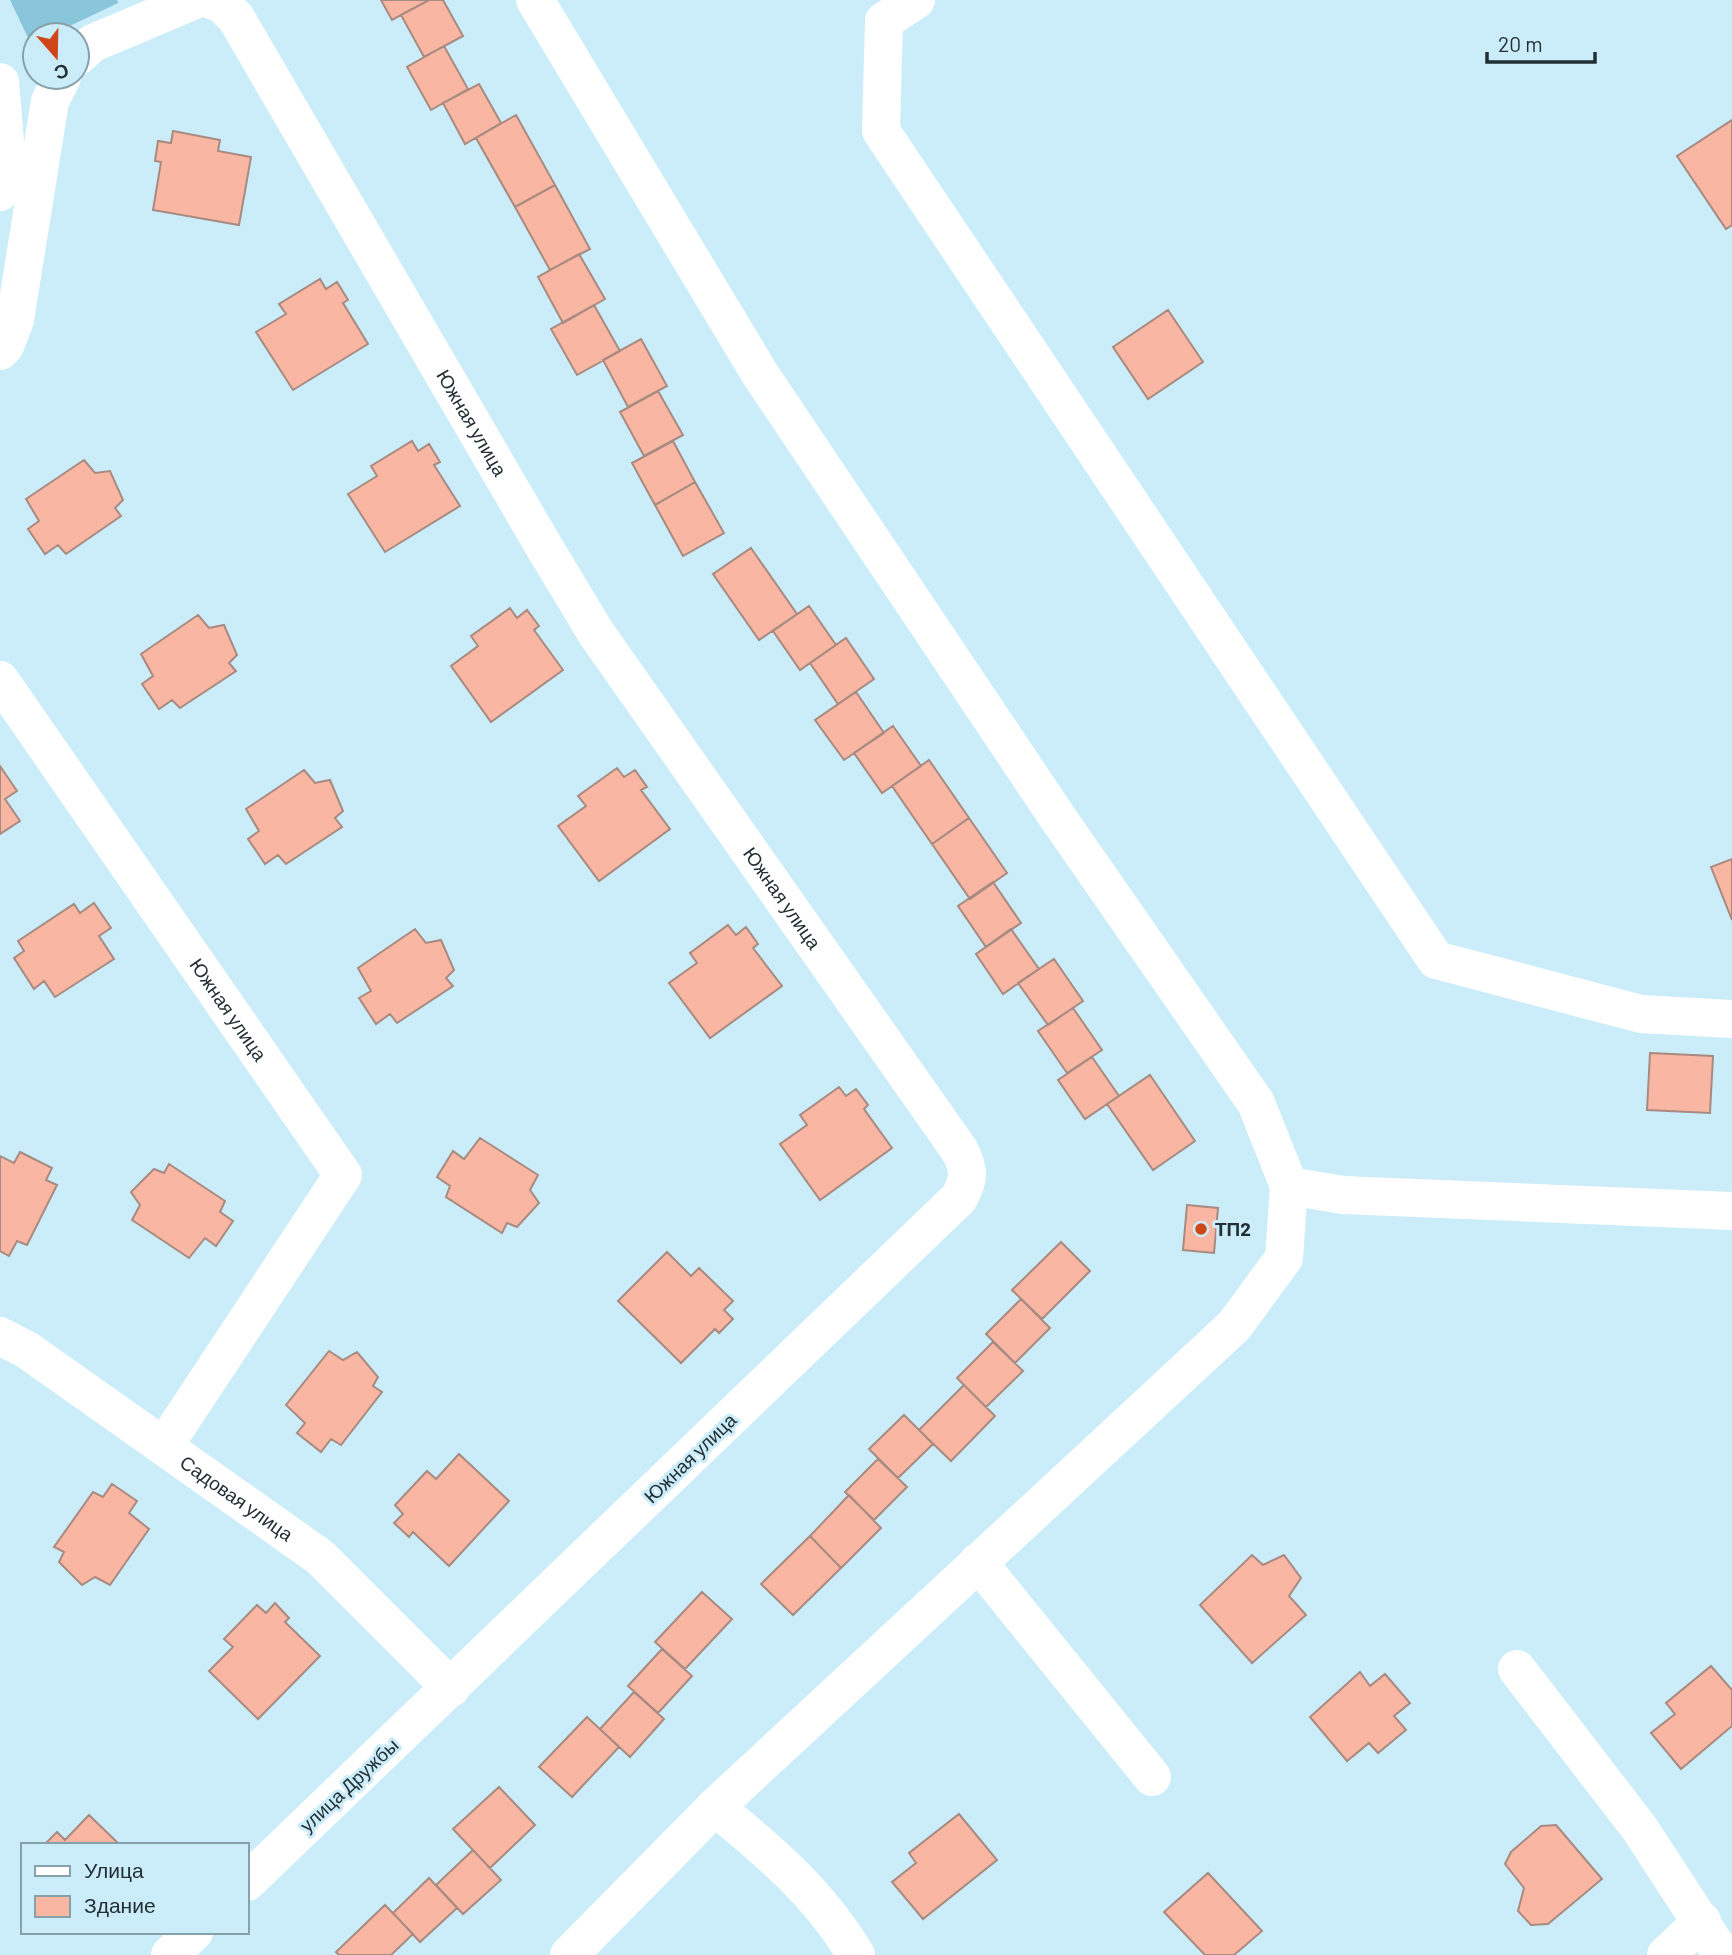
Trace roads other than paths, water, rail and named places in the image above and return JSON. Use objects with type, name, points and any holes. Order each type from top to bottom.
[{"type":"street","points":[[91,45],[195,0]]},
{"type":"street","name":"Южная улица","points":[[211,0],[222,4],[236,18],[596,633],[967,1164],[967,1182],[959,1198],[451,1688]]},
{"type":"street","points":[[536,0],[760,374],[1060,821],[1256,1103],[1289,1186],[1283,1258],[1234,1326],[715,1807],[569,1955]]},
{"type":"street","points":[[916,0],[884,21],[881,131],[1436,960],[1641,1014],[1732,1019]]},
{"type":"street","points":[[0,82],[6,153],[0,192]]},
{"type":"street","points":[[0,351],[5,346],[15,320],[50,101],[55,91]]},
{"type":"street","name":"Южная улица","points":[[0,680],[343,1175],[164,1446]]},
{"type":"street","points":[[1289,1186],[1343,1195],[1732,1211]]},
{"type":"street","name":"Садовая улица","points":[[0,1336],[27,1350],[320,1557],[451,1688]]},
{"type":"street","points":[[978,1562],[1152,1777]]},
{"type":"street","points":[[1517,1669],[1640,1829],[1722,1955]]},
{"type":"street","name":"улица Дружбы","points":[[248,1881],[451,1688]]},
{"type":"street","points":[[715,1807],[784,1864],[841,1930],[856,1955]]},
{"type":"street","points":[[1665,1955],[1702,1922]]},
{"type":"street","points":[[170,1955],[192,1934]]},
{"type":"place","name":"ТП2","points":[[1201,1229]]}]
